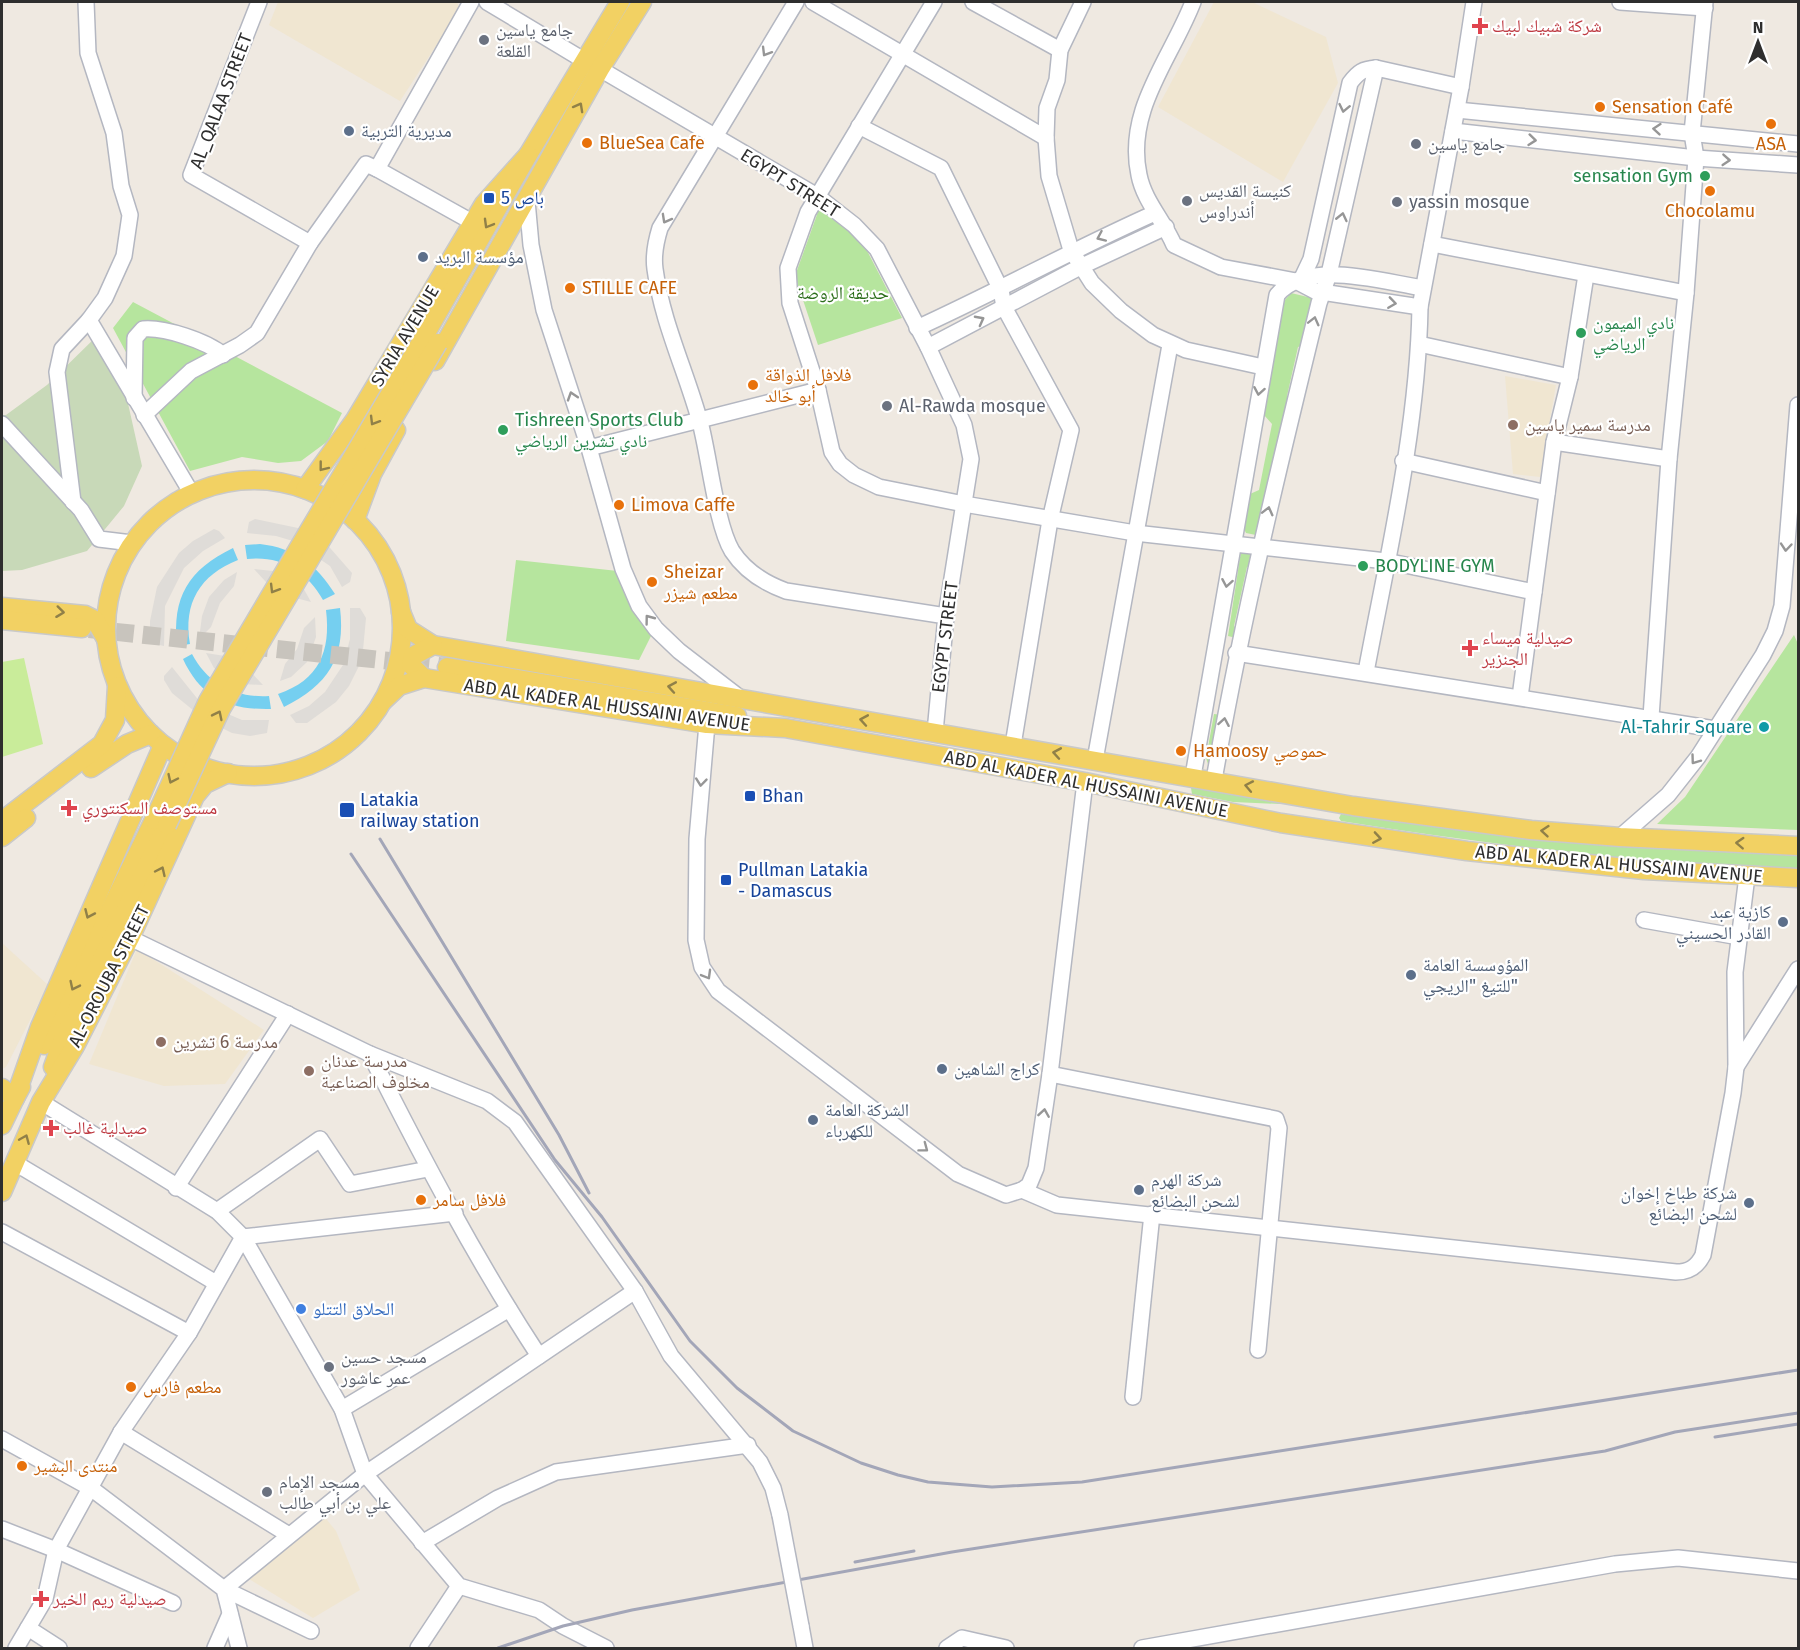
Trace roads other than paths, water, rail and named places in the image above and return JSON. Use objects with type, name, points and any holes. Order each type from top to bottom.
[{"type":"main road","points":[[355,520],[372,474],[394,433],[550,158],[620,2]]},
{"type":"main road","points":[[8,1093],[51,1033],[221,709],[431,339],[528,155],[592,65],[642,2]]},
{"type":"main road","name":"SYRIA AVENUE","points":[[305,489],[355,420],[484,204],[528,155]]},
{"type":"main road","points":[[431,339],[527,189],[550,158]]},
{"type":"main road","points":[[248,480],[287,484],[305,489],[332,502],[355,520],[373,540],[386,562],[396,586],[401,612],[399,658],[383,701],[350,740],[326,757],[308,766],[268,775],[228,773],[205,767],[157,740],[137,719],[117,684],[109,660],[106,639],[109,596],[122,560],[132,543],[159,514],[192,494],[219,485],[248,480]]},
{"type":"main road","points":[[2,607],[85,615],[95,620],[106,639]]},
{"type":"main road","name":"ABD AL KADER AL HUSSAINI AVENUE","points":[[401,612],[408,629],[433,645],[1327,800],[1531,830],[1798,846]]},
{"type":"main road","points":[[2,620],[82,628]]},
{"type":"main road","points":[[424,678],[411,665],[413,656],[433,645]]},
{"type":"main road","points":[[447,667],[712,712],[785,728]]},
{"type":"main road","name":"ABD AL KADER AL HUSSAINI AVENUE","points":[[383,701],[389,692],[399,686],[424,678],[706,724],[785,728],[1085,782],[1319,829],[1557,862],[1798,878]]},
{"type":"main road","points":[[2,821],[102,744],[115,720],[117,684]]},
{"type":"main road","points":[[2,837],[105,757],[157,740]]},
{"type":"main road","points":[[2,1125],[8,1093],[40,1027],[157,740]]},
{"type":"main road","name":"AL-OROUBA STREET","points":[[2,1192],[41,1102],[75,1046],[130,938],[195,796],[205,784],[228,773]]},
{"type":"main road","points":[[1281,823],[1289,809],[1286,793]]},
{"type":"main road","points":[[1319,829],[1317,815],[1327,800]]},
{"type":"main road","points":[[41,1102],[63,1039],[161,822]]},
{"type":"street","points":[[73,502],[57,372],[62,350],[105,298],[124,256],[130,215],[121,186],[114,133],[88,52],[86,2]]},
{"type":"street","name":"AL_QALAA STREET","points":[[259,2],[191,175],[310,243]]},
{"type":"street","points":[[377,169],[471,2]]},
{"type":"street","name":"EGYPT STREET","points":[[487,2],[714,138],[817,196],[871,241],[928,347],[970,442],[970,468],[946,616],[935,732]]},
{"type":"street","points":[[796,2],[664,220],[657,237],[654,256],[665,314],[700,422],[727,540],[739,560],[755,576],[786,591],[946,616]]},
{"type":"street","points":[[813,2],[1046,138]]},
{"type":"street","points":[[934,2],[817,196],[799,232],[788,268],[787,290],[818,390],[832,452],[847,470],[879,487],[1050,520],[1135,533],[1386,561],[1534,592]]},
{"type":"street","points":[[973,2],[1060,50]]},
{"type":"street","points":[[1083,2],[1060,50],[1057,80],[1047,108],[1046,138],[1049,176],[1071,250],[1092,283],[1121,311],[1170,345],[1263,367]]},
{"type":"street","points":[[1366,672],[1403,461],[1419,344],[1423,288],[1461,87],[1474,2]]},
{"type":"street","points":[[1620,2],[1705,5],[1692,133],[1696,158],[1686,293],[1669,459],[1651,717]]},
{"type":"street","points":[[1187,4],[1137,125],[1139,176],[1155,213],[1166,227],[1174,245],[1193,256],[1221,267],[1299,279],[1329,274],[1423,288]]},
{"type":"street","points":[[1193,776],[1277,295],[1299,279],[1311,259],[1350,83],[1364,69],[1377,68],[1461,87]]},
{"type":"street","points":[[1214,780],[1236,653],[1259,546],[1322,293],[1329,274],[1377,68]]},
{"type":"street","points":[[1456,110],[1798,144]]},
{"type":"street","points":[[859,126],[941,168],[1001,290],[1004,307],[1071,430],[1050,520],[1013,745]]},
{"type":"street","points":[[1453,131],[1696,158],[1798,165]]},
{"type":"street","points":[[144,415],[191,371],[223,355],[257,333],[310,243],[366,164],[472,222]]},
{"type":"street","points":[[527,201],[531,245],[544,310],[589,448],[623,569],[639,606],[656,629],[679,651],[740,698]]},
{"type":"street","points":[[917,328],[1001,290],[1071,250],[1155,213]]},
{"type":"street","points":[[928,347],[1080,267],[1166,227]]},
{"type":"street","points":[[1432,244],[1686,293]]},
{"type":"street","points":[[1520,697],[1554,442],[1570,377],[1586,275]]},
{"type":"street","points":[[1299,279],[1322,293],[1420,307]]},
{"type":"street","points":[[89,320],[192,494]]},
{"type":"street","points":[[134,398],[135,338],[143,329],[154,328],[203,343],[223,355]]},
{"type":"street","points":[[1419,344],[1570,377]]},
{"type":"street","points":[[1095,760],[1170,345]]},
{"type":"street","points":[[589,448],[700,422],[818,390]]},
{"type":"street","points":[[1620,837],[1668,795],[1715,729],[1763,655],[1775,631],[1782,606],[1798,410]]},
{"type":"street","points":[[2,424],[73,502],[99,539],[132,543]]},
{"type":"street","points":[[1554,442],[1669,459]]},
{"type":"street","points":[[1403,461],[1547,494]]},
{"type":"street","points":[[1236,653],[1651,717],[1715,729]]},
{"type":"street","points":[[706,724],[699,800],[696,880],[697,949],[706,976],[718,991],[958,1174],[998,1194],[1006,1195],[1022,1190],[1034,1177],[1050,1074],[1085,782]]},
{"type":"street","points":[[1022,1190],[1056,1205],[1676,1272],[1687,1271],[1697,1264],[1703,1255],[1736,1067],[1736,972],[1747,876]]},
{"type":"street","points":[[1644,920],[1739,937]]},
{"type":"street","points":[[130,938],[370,1054],[487,1101],[515,1122],[635,1291],[671,1356],[748,1445],[767,1475],[780,1515],[805,1648]]},
{"type":"street","points":[[1736,1067],[1798,969]]},
{"type":"street","points":[[176,1188],[288,1014]]},
{"type":"street","points":[[370,1054],[428,1169],[508,1309],[539,1356]]},
{"type":"street","points":[[1050,1074],[1272,1116],[1279,1128],[1258,1350]]},
{"type":"street","points":[[41,1102],[176,1188],[217,1211],[243,1237],[342,1408],[365,1474],[459,1586],[539,1610],[563,1626],[606,1648]]},
{"type":"street","points":[[217,1211],[320,1139],[350,1184],[428,1169]]},
{"type":"street","points":[[15,1163],[216,1283]]},
{"type":"street","points":[[243,1237],[455,1213]]},
{"type":"street","points":[[1133,1397],[1152,1214]]},
{"type":"street","points":[[2,1232],[189,1333]]},
{"type":"street","points":[[16,1648],[45,1599],[56,1550],[122,1432],[189,1333],[243,1237]]},
{"type":"street","points":[[224,1589],[365,1474],[635,1291]]},
{"type":"street","points":[[342,1408],[508,1309]]},
{"type":"street","points":[[122,1432],[289,1535]]},
{"type":"street","points":[[2,1439],[92,1489],[224,1589],[311,1631]]},
{"type":"street","points":[[422,1543],[498,1498],[556,1472],[748,1445]]},
{"type":"street","points":[[2,1529],[56,1550],[173,1603]]},
{"type":"street","points":[[1142,1648],[1615,1564],[1678,1558],[1798,1571]]},
{"type":"street","points":[[417,1648],[459,1586]]},
{"type":"street","points":[[224,1589],[239,1648]]},
{"type":"street","points":[[215,1648],[230,1614]]},
{"type":"street","points":[[28,1628],[59,1648]]},
{"type":"street","points":[[947,1648],[962,1638],[1006,1648]]},
{"type":"water","points":[[260,544],[284,549],[313,566],[335,594],[323,600],[309,581],[291,567],[271,560],[247,559],[245,545]]},
{"type":"water","points":[[233,548],[238,560],[225,566],[204,582],[192,603],[188,629],[190,644],[177,646],[177,613],[186,587],[205,566]]},
{"type":"water","points":[[340,608],[340,641],[331,668],[312,689],[284,707],[278,694],[304,681],[313,672],[324,651],[326,610]]},
{"type":"water","points":[[192,654],[214,681],[234,692],[269,696],[271,709],[242,707],[218,699],[198,683],[190,672],[183,659]]},
{"type":"tunnel","points":[[89,629],[447,667]]},
{"type":"railway","points":[[380,839],[559,1135],[589,1193]]},
{"type":"railway","points":[[351,854],[555,1160],[602,1217],[690,1341],[737,1388],[793,1431],[861,1463],[928,1482],[992,1487],[1082,1482],[1798,1370]]},
{"type":"railway","points":[[498,1648],[563,1626],[632,1610],[952,1552],[1605,1451],[1675,1432],[1798,1413]]},
{"type":"railway","points":[[1715,1437],[1798,1424]]},
{"type":"railway","points":[[855,1562],[914,1551]]},
{"type":"place","name":"شركة شبيك لبيك","points":[[1480,26]]},
{"type":"place","name":"جامع ياسين القلعة","points":[[484,40]]},
{"type":"place","name":"Sensation Café","points":[[1600,107]]},
{"type":"place","name":"ASA","points":[[1771,124]]},
{"type":"place","name":"مديرية التربية","points":[[349,131]]},
{"type":"place","name":"BlueSea Cafe","points":[[587,143]]},
{"type":"place","name":"جامع ياسين","points":[[1416,144]]},
{"type":"place","name":"sensation Gym","points":[[1705,176]]},
{"type":"place","name":"Chocolamu","points":[[1710,191]]},
{"type":"place","name":"باص 5","points":[[489,198]]},
{"type":"place","name":"كنيسة القديس أندراوس","points":[[1187,201]]},
{"type":"place","name":"yassin mosque","points":[[1397,202]]},
{"type":"place","name":"مؤسسة البريد","points":[[423,257]]},
{"type":"place","name":"STILLE CAFE","points":[[570,288]]},
{"type":"place","name":"نادي الميمون الرياضي","points":[[1581,333]]},
{"type":"place","name":"فلافل الذواقة أبو خالد","points":[[753,385]]},
{"type":"place","name":"Al-Rawda mosque","points":[[887,406]]},
{"type":"place","name":"مدرسة سمير ياسين","points":[[1513,425]]},
{"type":"place","name":"Tishreen Sports Club نادي تشرين الرياضي","points":[[503,430]]},
{"type":"place","name":"Limova Caffe","points":[[619,505]]},
{"type":"place","name":"BODYLINE GYM","points":[[1363,566]]},
{"type":"place","name":"Sheizar مطعم شيزر","points":[[652,582]]},
{"type":"place","name":"صيدلية ميساء الجنزير","points":[[1470,648]]},
{"type":"place","name":"Al-Tahrir Square","points":[[1764,727]]},
{"type":"place","name":"Hamoosy حموصي","points":[[1181,751]]},
{"type":"place","name":"Bhan","points":[[750,796]]},
{"type":"place","name":"مستوصف السكنتوري","points":[[69,808]]},
{"type":"place","name":"Latakia railway station","points":[[347,810]]},
{"type":"place","name":"Pullman Latakia - Damascus","points":[[726,880]]},
{"type":"place","name":"كازية عبد القادر الحسيني","points":[[1783,922]]},
{"type":"place","name":"المؤوسسة العامة للتيغ \"الريجي\"","points":[[1411,975]]},
{"type":"place","name":"مدرسة 6 تشرين","points":[[161,1042]]},
{"type":"place","name":"كراج الشاهين","points":[[942,1069]]},
{"type":"place","name":"مدرسة عدنان مخلوف الصناعية","points":[[309,1071]]},
{"type":"place","name":"الشركة العامة للكهرباء","points":[[813,1120]]},
{"type":"place","name":"صيدلية غالب","points":[[51,1128]]},
{"type":"place","name":"شركة الهرم لشحن البضائع","points":[[1139,1190]]},
{"type":"place","name":"فلافل سامر","points":[[421,1200]]},
{"type":"place","name":"شركة طباخ إخوان لشحن البضائع","points":[[1749,1203]]},
{"type":"place","name":"الحلاق التتلو","points":[[301,1309]]},
{"type":"place","name":"مسجد حسين عمر عاشور","points":[[329,1367]]},
{"type":"place","name":"مطعم فارس","points":[[131,1387]]},
{"type":"place","name":"منتدى البشير","points":[[22,1466]]},
{"type":"place","name":"مسجد الإمام علي بن أبي طالب","points":[[267,1492]]},
{"type":"place","name":"صيدلية ريم الخير","points":[[41,1599]]},
{"type":"park label","name":"حديقة الروضة","points":[[843,293]]}]
